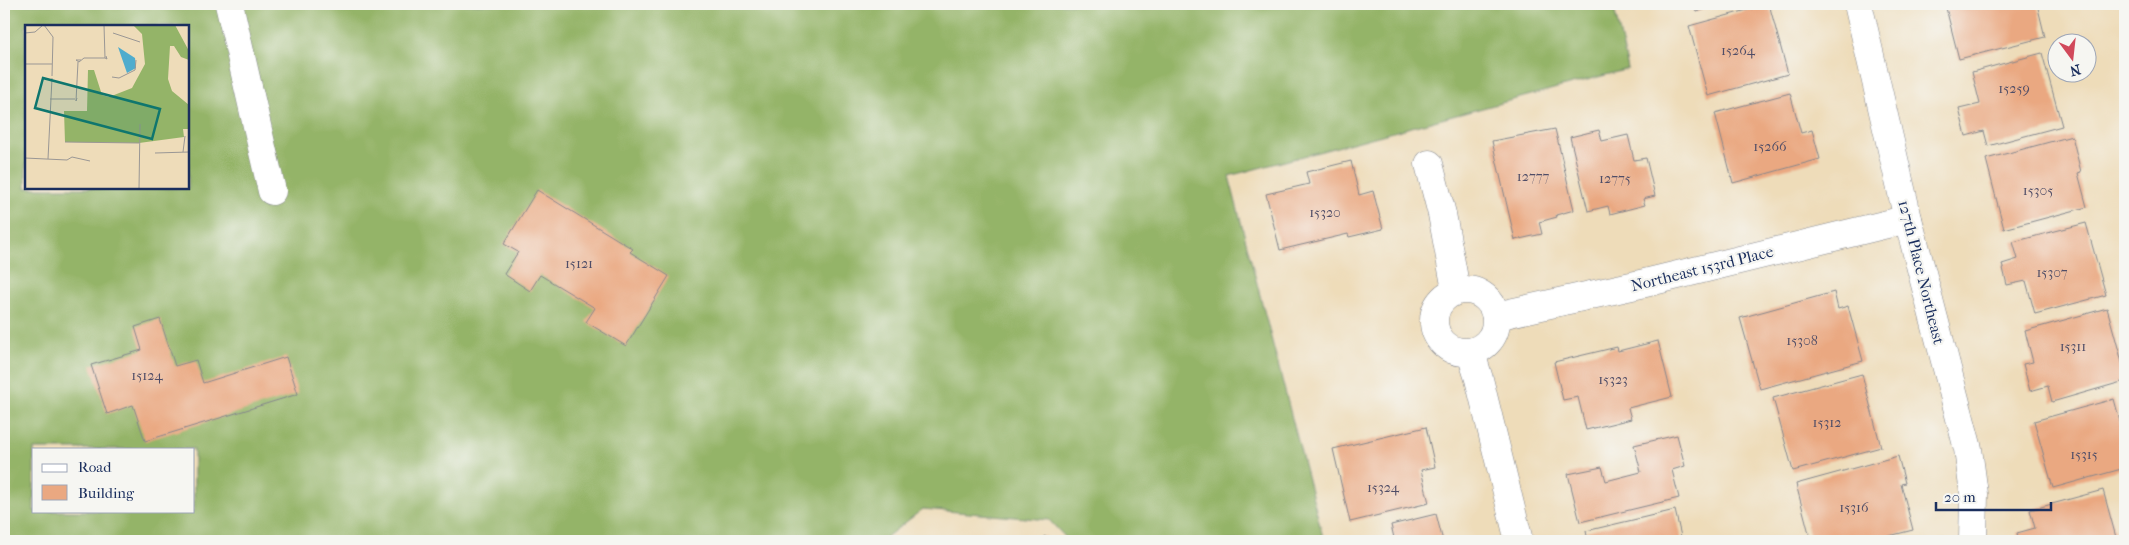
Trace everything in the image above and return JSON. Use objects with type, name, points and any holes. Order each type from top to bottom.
[{"type":"street","points":[[229,4],[272,191]]},
{"type":"street","name":"127th Place Northeast","points":[[1858,4],[1908,219],[1968,449],[1974,494],[1973,541]]},
{"type":"street","points":[[1429,164],[1442,214],[1456,290]]},
{"type":"street","name":"Northeast 153rd Place","points":[[1496,316],[1645,283],[1908,219]]},
{"type":"street","points":[[1456,290],[1471,290],[1486,297],[1493,306],[1496,316],[1495,332],[1490,342],[1470,353],[1458,352],[1448,348],[1440,341],[1434,331],[1434,313],[1438,303],[1456,290]]},
{"type":"street","points":[[1470,353],[1479,379],[1520,541]]},
{"type":"green space","points":[[4,4],[1613,4],[1628,69],[1229,176],[1324,541],[1069,541],[1049,520],[923,509],[881,541],[4,541]]},
{"type":"building","points":[[1693,4],[1723,4],[1696,12]]},
{"type":"building","points":[[1769,4],[1788,74],[1708,96],[1689,26]]},
{"type":"building","points":[[1945,4],[2037,4],[2045,37],[1959,59]]},
{"type":"building","points":[[2042,53],[2046,68],[2046,82],[2050,82],[2062,126],[1988,146],[1984,131],[1966,136],[1959,109],[1980,104],[1972,72]]},
{"type":"building","points":[[1790,93],[1801,133],[1812,130],[1820,159],[1733,183],[1715,113]]},
{"type":"building","points":[[1555,129],[1574,210],[1539,222],[1542,234],[1515,240],[1492,141]]},
{"type":"building","points":[[1599,130],[1602,141],[1628,135],[1634,160],[1646,158],[1655,196],[1643,199],[1645,205],[1610,214],[1608,206],[1588,211],[1570,137]]},
{"type":"building","points":[[2072,136],[2081,172],[2078,173],[2087,207],[2004,229],[1986,159]]},
{"type":"building","points":[[1351,161],[1359,195],[1373,191],[1383,229],[1349,237],[1348,234],[1280,250],[1266,194],[1309,184],[1306,172]]},
{"type":"building","points":[[537,190],[633,249],[630,252],[669,276],[626,346],[586,322],[595,308],[540,275],[530,291],[504,274],[518,252],[504,244]]},
{"type":"building","points":[[2086,223],[2106,295],[2035,314],[2026,281],[2007,285],[2002,264],[2018,259],[2013,242]]},
{"type":"building","points":[[1834,292],[1838,309],[1848,306],[1863,361],[1760,389],[1740,318]]},
{"type":"building","points":[[2107,308],[2125,373],[2125,381],[2052,402],[2048,386],[2030,391],[2023,364],[2033,362],[2025,331]]},
{"type":"building","points":[[160,319],[175,366],[196,360],[203,383],[286,357],[298,394],[145,441],[133,405],[107,414],[91,365],[142,350],[135,327]]},
{"type":"building","points":[[1658,341],[1672,397],[1628,408],[1631,419],[1586,430],[1578,397],[1563,400],[1554,362],[1617,347],[1618,351]]},
{"type":"building","points":[[1862,374],[1881,447],[1793,471],[1773,398]]},
{"type":"building","points":[[2114,399],[2125,440],[2125,468],[2053,488],[2034,421]]},
{"type":"building","points":[[1426,427],[1435,467],[1421,470],[1429,503],[1350,522],[1333,449]]},
{"type":"building","points":[[1677,435],[1685,466],[1672,470],[1679,498],[1580,522],[1568,474],[1602,467],[1606,481],[1641,472],[1634,445]]},
{"type":"building","points":[[1898,456],[1905,483],[1901,484],[1913,530],[1869,541],[1811,541],[1796,484]]},
{"type":"building","points":[[2103,490],[2117,541],[2019,541],[2017,533],[2035,528],[2030,510]]},
{"type":"building","points":[[1675,510],[1682,541],[1588,541],[1586,531]]},
{"type":"building","points":[[1436,514],[1443,541],[1385,541],[1394,538],[1391,525]]},
{"type":"building","points":[[1045,536],[1049,541],[1038,541]]}]
